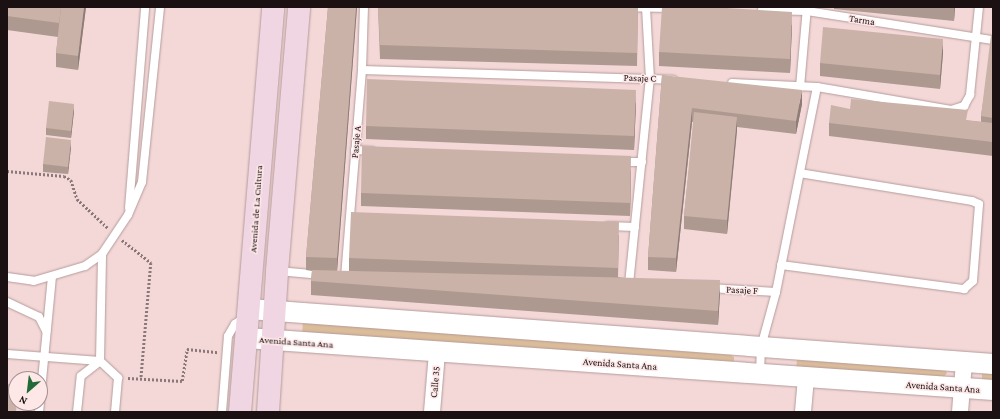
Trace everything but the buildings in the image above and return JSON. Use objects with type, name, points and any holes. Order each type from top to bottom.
[{"type":"main road","name":"Avenida de La Cultura","points":[[240,412],[273,7]]},
{"type":"main road","points":[[268,412],[277,271],[300,7]]},
{"type":"street","points":[[248,312],[275,310],[993,364]]},
{"type":"street","name":"Avenida Santa Ana","points":[[246,338],[993,390]]},
{"type":"street","name":"Calle 35","points":[[432,412],[437,352]]},
{"type":"street","points":[[960,412],[964,362]]},
{"type":"street","points":[[803,412],[806,377]]},
{"type":"lane","points":[[128,215],[145,7]]},
{"type":"lane","points":[[7,278],[34,281],[52,278],[85,266],[102,254],[128,215],[142,182],[160,7]]},
{"type":"lane","name":"Pasaje A","points":[[277,271],[342,277],[354,215],[355,150],[362,70],[364,7]]},
{"type":"lane","points":[[611,7],[684,9]]},
{"type":"lane","points":[[721,82],[817,87],[951,110],[964,106],[970,94],[974,38],[979,7]]},
{"type":"lane","points":[[629,284],[650,79],[646,8]]},
{"type":"lane","points":[[800,87],[807,9]]},
{"type":"lane","name":"Tarma","points":[[753,10],[807,9],[993,40]]},
{"type":"lane","name":"Pasaje C","points":[[362,70],[681,80]]},
{"type":"lane","points":[[760,374],[761,346],[776,292],[817,87]]},
{"type":"lane","points":[[355,150],[379,151]]},
{"type":"lane","points":[[610,161],[642,162]]},
{"type":"lane","points":[[781,265],[964,289],[973,281],[979,204],[972,201],[800,173]]},
{"type":"lane","points":[[596,225],[635,227]]},
{"type":"lane","points":[[100,361],[102,254]]},
{"type":"lane","points":[[42,371],[52,278]]},
{"type":"lane","name":"Pasaje F","points":[[698,288],[776,292]]},
{"type":"lane","points":[[7,302],[39,317],[46,331]]},
{"type":"lane","points":[[222,412],[228,336],[234,324],[248,312]]},
{"type":"lane","points":[[7,354],[100,361],[118,378],[115,412]]},
{"type":"lane","points":[[77,412],[81,376],[100,361]]},
{"type":"path","points":[[118,378],[182,381],[187,349],[226,352]]},
{"type":"shaded area","points":[[303,322],[731,355],[734,357],[734,363],[302,334]]},
{"type":"shaded area","points":[[797,360],[943,367],[947,373],[943,378],[796,369]]},
{"type":"shaded area","points":[[982,370],[993,371],[993,382],[982,381]]}]
